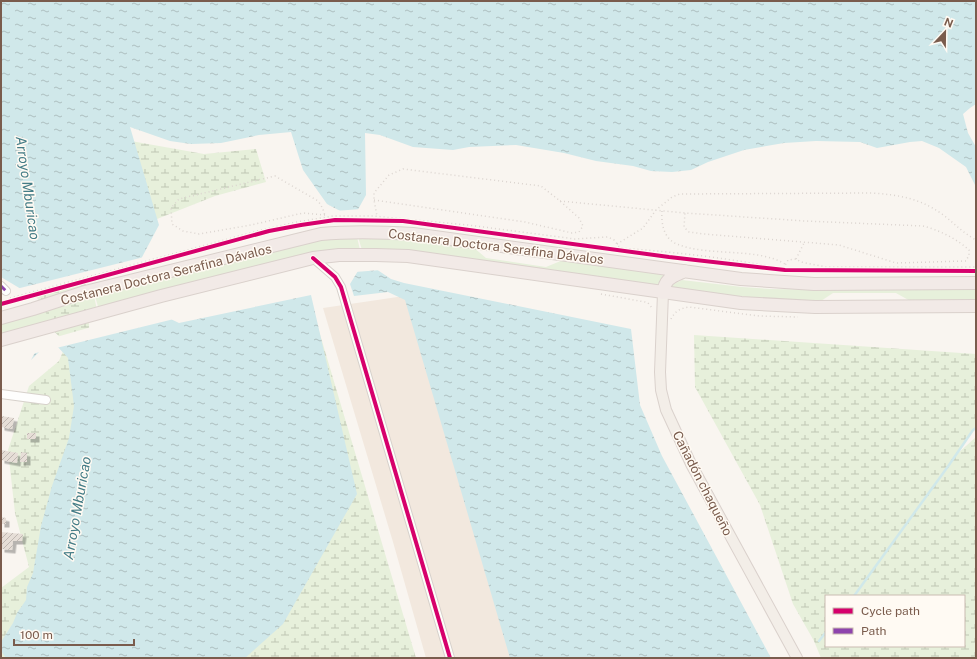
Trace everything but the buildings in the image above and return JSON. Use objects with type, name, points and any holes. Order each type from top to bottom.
[{"type":"highway","name":"Costanera Doctora Serafina Dávalos","points":[[1,318],[33,310],[85,292],[321,234],[339,232],[373,222],[413,234],[502,245],[740,279],[814,284],[976,282]]},
{"type":"highway","name":"Costanera Doctora Serafina Dávalos","points":[[1,340],[161,296],[313,258],[339,255],[408,256],[741,303],[815,307],[976,306]]},
{"type":"highway","points":[[663,293],[666,281],[685,271]]},
{"type":"main road","name":"Cañadón chaqueño","points":[[663,293],[660,372],[661,390],[666,410],[691,464],[798,658]]},
{"type":"street","points":[[313,258],[335,277],[341,287],[450,658]]},
{"type":"street","points":[[1,394],[46,400]]},
{"type":"path","points":[[373,222],[377,216],[374,200],[374,193],[388,175],[403,169],[541,186],[579,218],[583,226],[579,232],[572,233],[525,222],[374,200]]},
{"type":"path","points":[[325,216],[323,207],[318,201],[275,176],[179,199],[172,208],[172,224],[183,231],[199,234],[251,225],[303,213],[334,218],[373,222],[403,221],[574,241],[608,237],[620,248],[667,251],[728,259],[783,269],[788,260],[796,259],[808,264],[837,268],[976,267]]},
{"type":"path","points":[[617,244],[643,228],[656,210],[672,197],[680,194],[896,194],[930,206],[967,235],[976,240]]},
{"type":"path","points":[[560,201],[685,213],[805,221],[923,226],[962,244],[969,250],[969,255],[966,261],[896,263],[839,245],[689,232],[684,227],[685,213]]},
{"type":"path","points":[[662,211],[662,227],[668,237],[676,244],[694,248],[755,255],[773,259],[785,264]]},
{"type":"path","points":[[5,295],[26,296],[297,222],[325,216]]},
{"type":"path","points":[[377,216],[468,225],[574,241]]},
{"type":"path","points":[[155,260],[269,231],[334,218]]},
{"type":"path","points":[[572,233],[574,241]]},
{"type":"path","points":[[796,259],[804,242]]},
{"type":"path","points":[[613,249],[785,270]]},
{"type":"path","points":[[817,270],[976,271]]},
{"type":"shaded area","points":[[411,295],[517,658],[426,658],[323,308]]},
{"type":"green space","points":[[13,120],[204,154],[256,149],[266,182],[215,196],[152,221],[85,275],[90,338],[179,658],[1,658],[1,588],[29,567],[15,513],[8,450],[29,386],[59,361],[66,344],[52,329],[43,305],[29,289]]},
{"type":"green space","points":[[387,236],[473,247],[486,258],[546,267],[563,260],[664,274],[657,286],[362,250],[358,237]]},
{"type":"green space","points":[[357,237],[360,250],[289,258],[99,310],[95,296],[252,254],[314,240]]},
{"type":"green space","points":[[682,280],[770,289],[846,290],[976,288],[976,302],[912,302],[896,293],[833,293],[821,301],[805,303],[671,289],[670,286]]},
{"type":"green space","points":[[94,296],[97,310],[1,336],[1,322]]},
{"type":"green space","points":[[311,304],[416,658],[197,658]]},
{"type":"green space","points":[[694,335],[976,354],[976,428],[973,430],[957,454],[976,437],[976,658],[821,658],[814,641],[793,604],[760,505],[695,387]]},
{"type":"water","name":"Arroyo Mburicao","points":[[1,1],[976,1],[976,104],[963,114],[968,133],[976,147],[976,187],[966,167],[939,148],[922,141],[877,148],[860,142],[816,141],[784,143],[744,150],[708,162],[691,170],[672,172],[651,171],[633,166],[596,161],[564,153],[516,145],[469,147],[453,150],[413,147],[380,135],[365,133],[366,195],[356,213],[346,214],[327,204],[303,170],[291,132],[259,135],[221,143],[191,144],[170,141],[130,127],[159,225],[140,261],[26,292],[1,277]]},
{"type":"water","points":[[370,265],[391,279],[404,283],[631,329],[640,405],[662,456],[771,658],[510,658],[405,300],[388,292],[354,296],[350,284],[361,266]]},
{"type":"water","name":"Arroyo Mburicao","points":[[311,295],[357,494],[283,624],[245,658],[6,658],[1,651],[1,642],[26,600],[27,587],[33,573],[41,526],[52,486],[69,438],[74,406],[68,358],[57,346],[43,348],[31,360],[40,343],[154,311],[179,323]]},
{"type":"pier","points":[[361,209],[357,215],[346,216],[335,211]]},
{"type":"pier","points":[[144,257],[140,263],[27,294],[16,289]]},
{"type":"pier","points":[[370,263],[381,270],[355,272],[360,264]]},
{"type":"pier","points":[[154,309],[174,319],[32,354],[39,342]]},
{"type":"waterway","points":[[855,595],[973,430],[976,428]]},
{"type":"waterway","points":[[819,641],[825,633]]},
{"type":"marked path","points":[[1,286],[6,291]]},
{"type":"cycle path","points":[[1,304],[269,231],[335,220],[403,221],[669,257],[785,270],[976,271]]},
{"type":"cycle path","points":[[313,258],[335,277],[341,287],[450,658]]}]
